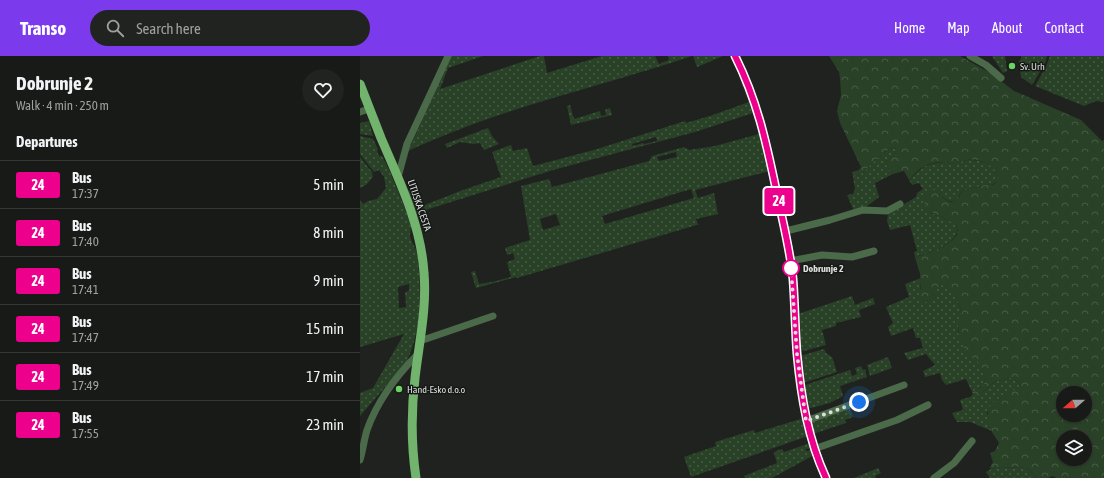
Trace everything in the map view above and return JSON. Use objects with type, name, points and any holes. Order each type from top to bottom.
[{"type":"main road","name":"LITIJSKA CESTA","points":[[360,84],[416,223],[423,256],[424,308],[412,401],[416,478]]},
{"type":"street","points":[[398,177],[407,144],[448,56]]},
{"type":"street","points":[[735,56],[746,79],[760,116],[786,231],[792,278],[797,354],[806,421],[814,449],[826,478]]},
{"type":"street","points":[[970,56],[986,65],[1001,78]]},
{"type":"street","points":[[360,112],[370,109]]},
{"type":"street","points":[[786,231],[863,210],[887,211],[900,204]]},
{"type":"street","points":[[790,260],[822,255],[852,257],[874,251]]},
{"type":"street","points":[[420,341],[494,316]]},
{"type":"street","points":[[360,460],[367,431],[377,408],[399,374],[418,354]]},
{"type":"street","points":[[806,421],[904,386]]},
{"type":"street","points":[[814,449],[897,420],[928,405]]},
{"type":"street","points":[[934,478],[954,463],[972,441]]},
{"type":"green space","points":[[451,56],[483,56],[448,68],[440,89],[540,56],[544,56],[547,73],[602,56],[655,56],[659,64],[669,60],[668,56],[692,56],[513,110],[442,136],[408,151]]},
{"type":"green space","points":[[693,56],[723,56],[697,67]]},
{"type":"green space","points":[[829,56],[960,56],[992,74],[1014,91],[1081,120],[1102,141],[1104,140],[1104,478],[1056,478],[1053,476],[1048,478],[1037,478],[1027,468],[1001,467],[991,469],[990,467],[993,462],[990,453],[995,451],[999,443],[992,432],[989,421],[988,413],[990,407],[998,399],[1020,386],[1014,377],[994,382],[981,394],[973,394],[972,392],[980,388],[985,382],[983,369],[978,362],[967,353],[959,337],[958,321],[962,314],[958,301],[950,290],[942,285],[935,289],[936,298],[927,302],[921,301],[920,274],[915,257],[944,246],[956,236],[958,231],[951,221],[929,211],[924,200],[925,192],[934,190],[947,201],[951,202],[958,198],[962,191],[988,184],[992,185],[998,181],[998,176],[996,171],[988,164],[978,160],[964,160],[955,164],[936,162],[930,164],[921,168],[909,180],[904,171],[893,174],[886,165],[887,161],[897,152],[896,149],[892,147],[875,160],[864,172],[853,177],[852,172],[859,170],[861,167],[840,123],[837,111],[841,95],[839,72]]},
{"type":"green space","points":[[992,56],[1005,56],[1007,71],[1003,73]]},
{"type":"green space","points":[[1021,56],[1047,56],[1045,63],[1032,85],[1021,77],[1019,61]]},
{"type":"green space","points":[[1050,56],[1104,56],[1104,102],[1096,101],[1084,106],[1035,86],[1046,67]]},
{"type":"green space","points":[[741,82],[746,87],[754,109],[770,171],[695,190],[698,198],[714,193],[718,214],[696,219],[698,224],[700,224],[517,278],[516,277],[476,288],[471,272],[475,271],[479,284],[511,277],[507,262],[515,259],[513,253],[507,255],[505,248],[530,240],[521,186],[549,179],[552,187],[649,161],[652,156],[684,147],[689,150],[715,146],[759,134],[753,113],[695,132],[553,170],[419,212],[421,218],[419,219],[408,190],[410,189],[417,208],[501,177],[492,152],[511,145],[513,151],[527,148],[533,166],[594,150],[685,121],[686,123],[710,116],[749,102]],"holes":[[[656,137],[657,141],[633,146],[632,144]],[[676,152],[677,157],[659,161],[657,157]],[[691,189],[694,198],[605,224],[602,216]],[[556,214],[560,225],[543,230],[540,219]]]},
{"type":"green space","points":[[570,105],[574,119],[600,111],[601,116],[606,115],[605,110],[610,108],[612,115],[571,125],[567,106]]},
{"type":"green space","points":[[369,121],[373,136],[360,134],[360,123]]},
{"type":"green space","points":[[488,128],[492,136],[499,144],[484,150],[480,143],[473,144],[460,142],[447,148],[445,144]]},
{"type":"green space","points":[[360,136],[373,139],[378,149],[377,151],[379,156],[382,156],[389,169],[411,223],[410,236],[418,258],[420,295],[417,330],[411,352],[406,363],[360,416],[360,393],[373,388],[404,334],[360,347],[360,200],[363,204],[377,199],[386,188],[384,177],[379,170],[374,172],[360,154]],"holes":[[[409,284],[409,291],[405,292],[406,307],[399,308],[398,287]]]},
{"type":"green space","points":[[892,147],[898,152],[887,161],[886,165],[893,174],[875,183],[879,197],[866,207],[854,211],[847,195],[853,194],[855,189],[853,177],[864,172],[875,160]]},
{"type":"green space","points":[[360,157],[372,172],[373,177],[366,185],[360,188]]},
{"type":"green space","points":[[966,160],[977,160],[988,164],[996,170],[998,181],[991,185],[988,184],[962,191],[957,200],[952,202],[947,200],[939,193],[931,213],[945,218],[955,224],[957,232],[955,237],[943,246],[915,257],[914,252],[917,251],[910,225],[890,230],[887,221],[888,214],[916,197],[917,193],[923,189],[919,183],[912,185],[909,180],[923,167],[944,162],[954,164]]},
{"type":"green space","points":[[921,278],[920,289],[933,289],[940,285],[946,286],[953,292],[958,301],[962,314],[958,332],[960,339],[979,362],[983,369],[985,382],[980,388],[972,392],[966,379],[946,385],[942,380],[940,373],[925,377],[923,371],[935,365],[926,354],[908,360],[904,353],[923,348],[920,338],[916,338],[913,328],[891,336],[888,327],[893,323],[886,307],[909,297],[905,284]]},
{"type":"green space","points":[[852,296],[855,305],[873,298],[875,304],[859,310],[861,317],[836,323],[836,326],[822,330],[826,345],[804,351],[801,350],[798,314]]},
{"type":"green space","points":[[824,349],[826,353],[832,357],[837,372],[805,382],[802,380],[800,356]]},
{"type":"green space","points":[[888,357],[892,368],[870,376],[867,365]]},
{"type":"green space","points":[[861,366],[863,370],[865,369],[867,377],[840,386],[843,396],[830,403],[807,409],[803,388],[805,385],[850,370],[852,376],[857,374],[855,368]]},
{"type":"green space","points":[[1014,377],[1020,386],[987,412],[992,431],[970,422],[957,422],[952,413],[963,410],[960,400],[970,397],[973,394],[981,394],[994,382]]},
{"type":"green space","points":[[849,406],[853,417],[845,420],[846,423],[813,434],[811,421]]},
{"type":"green space","points":[[804,418],[808,436],[691,477],[684,457],[716,446],[715,442],[754,430],[755,433]]},
{"type":"green space","points":[[810,443],[812,448],[806,449],[806,451],[812,450],[814,455],[772,478],[745,478],[744,476],[777,463],[774,453],[776,451],[782,449],[784,452]]},
{"type":"green space","points":[[1001,467],[1027,468],[1037,478],[990,478],[986,472],[991,469]]},
{"type":"green space","points":[[878,468],[881,473],[875,476],[876,478],[854,478]]},
{"type":"bus line","name":"24","points":[[735,56],[746,79],[760,116],[786,231],[792,278],[800,384],[806,421],[814,449],[826,478]]},
{"type":"place","name":"Sv. Urh","points":[[1012,66]]},
{"type":"place","name":"Dobrunje 2","points":[[791,268]]},
{"type":"place","name":"Hand-Esko d.o.o","points":[[399,389]]},
{"type":"route","points":[[791,268],[797,354],[806,421],[859,402]]}]
